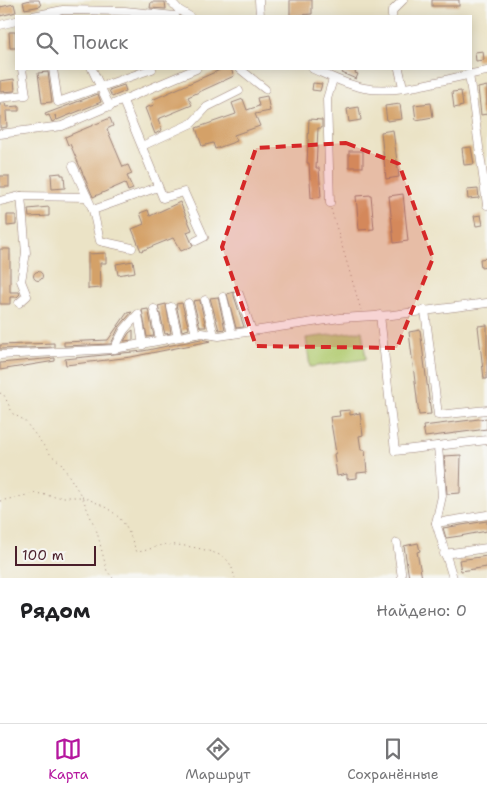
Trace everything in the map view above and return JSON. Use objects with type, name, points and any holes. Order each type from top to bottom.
[{"type":"street","points":[[170,0],[179,10],[187,15]]},
{"type":"street","points":[[259,0],[260,15]]},
{"type":"street","points":[[392,15],[392,11],[403,0]]},
{"type":"street","points":[[38,15],[63,10],[125,11],[165,15]]},
{"type":"street","points":[[0,25],[15,21]]},
{"type":"street","points":[[0,98],[26,95],[22,70]]},
{"type":"street","points":[[53,70],[58,102],[149,70]]},
{"type":"street","points":[[92,70],[110,107]]},
{"type":"street","points":[[0,134],[62,126],[194,70]]},
{"type":"street","points":[[241,70],[264,88]]},
{"type":"street","points":[[315,70],[364,88],[403,87],[487,71]]},
{"type":"street","points":[[399,70],[403,87]]},
{"type":"street","points":[[469,74],[487,205]]},
{"type":"street","points":[[330,203],[327,99],[333,78]]},
{"type":"street","points":[[142,146],[192,122],[207,106],[239,92]]},
{"type":"street","points":[[124,101],[163,198],[184,192],[204,237],[196,241]]},
{"type":"street","points":[[73,166],[93,210],[100,241],[132,248]]},
{"type":"street","points":[[93,210],[158,186]]},
{"type":"street","points":[[0,201],[21,196],[87,197]]},
{"type":"street","points":[[19,303],[27,296],[21,281],[26,253],[21,196]]},
{"type":"street","points":[[239,294],[252,331]]},
{"type":"street","points":[[223,297],[232,334]]},
{"type":"street","points":[[205,300],[214,335]]},
{"type":"street","points":[[188,302],[196,334]]},
{"type":"street","points":[[0,355],[114,349],[201,333],[214,335],[232,334],[487,303]]},
{"type":"street","points":[[171,307],[178,337]]},
{"type":"street","points":[[154,309],[160,340]]},
{"type":"street","points":[[425,310],[438,415],[487,410]]},
{"type":"street","points":[[114,349],[124,330],[138,314],[143,345]]},
{"type":"street","points":[[376,315],[395,451],[487,440]]},
{"type":"street","points":[[438,446],[442,496],[436,523],[444,554],[453,578]]},
{"type":"street","points":[[436,523],[487,515]]},
{"type":"street","points":[[397,543],[402,578]]},
{"type":"street","points":[[444,554],[487,548]]},
{"type":"path","points":[[330,203],[359,309],[376,315]]},
{"type":"path","points":[[0,393],[4,395],[13,414],[24,420],[51,455],[61,463],[82,497],[96,532],[107,571],[113,578]]},
{"type":"path","points":[[0,500],[36,493],[55,497],[82,497],[100,502],[120,519],[127,528],[136,552],[148,551],[162,545],[175,545],[217,553],[227,560],[235,578]]},
{"type":"highlighted area","points":[[346,143],[399,164],[433,258],[397,348],[256,346],[222,247],[256,148]]},
{"type":"green space","points":[[362,331],[366,359],[310,367],[306,338]]},
{"type":"building","points":[[39,0],[41,6],[25,9],[23,2]]},
{"type":"building","points":[[290,0],[312,0],[312,14],[290,15]]},
{"type":"building","points":[[432,0],[459,0],[459,6],[432,6]]},
{"type":"building","points":[[151,2],[165,2],[166,9],[150,8]]},
{"type":"building","points":[[14,4],[16,12],[0,16],[0,7]]},
{"type":"building","points":[[9,32],[15,32],[15,48],[10,48]]},
{"type":"building","points":[[483,51],[484,60],[476,61],[475,52]]},
{"type":"building","points":[[220,70],[231,70],[234,76],[188,97],[192,105],[158,119],[162,130],[155,134],[145,108],[154,105],[152,100]]},
{"type":"building","points":[[344,70],[350,70],[356,71],[355,73],[358,74],[356,79],[342,73]]},
{"type":"building","points":[[48,72],[52,102],[42,103],[38,73]]},
{"type":"building","points":[[14,79],[15,91],[0,92],[0,81]]},
{"type":"building","points":[[313,83],[322,84],[320,91],[312,90]]},
{"type":"building","points":[[124,85],[126,91],[112,97],[109,90]]},
{"type":"building","points":[[487,86],[487,114],[481,115],[478,88]]},
{"type":"building","points":[[461,91],[463,106],[454,108],[452,92]]},
{"type":"building","points":[[98,94],[101,102],[57,120],[55,115],[56,120],[52,122],[49,115],[46,116],[45,114]]},
{"type":"building","points":[[267,96],[270,111],[255,114],[260,126],[234,135],[237,141],[215,149],[213,143],[202,146],[196,128],[236,114],[232,103],[243,99],[247,110],[259,106],[257,98]]},
{"type":"building","points":[[5,103],[6,107],[19,106],[19,111],[6,111],[7,127],[0,128],[0,104]]},
{"type":"building","points":[[431,103],[433,117],[416,120],[414,105]]},
{"type":"building","points":[[400,104],[402,119],[387,121],[385,106]]},
{"type":"building","points":[[359,107],[361,120],[349,122],[347,109]]},
{"type":"building","points":[[110,118],[113,126],[107,129],[123,167],[128,165],[132,174],[127,176],[133,189],[128,191],[125,183],[93,197],[70,144],[68,145],[65,137]]},
{"type":"building","points":[[309,119],[322,120],[322,128],[318,128],[316,168],[319,168],[321,197],[311,198],[309,163],[307,163]]},
{"type":"building","points":[[393,130],[399,177],[386,179],[381,132]]},
{"type":"building","points":[[471,147],[474,164],[464,165],[462,148]]},
{"type":"building","points":[[349,151],[363,151],[363,167],[349,167]]},
{"type":"building","points":[[61,173],[61,175],[64,175],[65,188],[52,189],[51,174]]},
{"type":"building","points":[[0,176],[9,176],[9,187],[0,187]]},
{"type":"building","points":[[478,189],[479,198],[468,199],[467,190]]},
{"type":"building","points":[[403,194],[408,241],[394,243],[389,196]]},
{"type":"building","points":[[371,195],[374,229],[359,230],[356,196]]},
{"type":"building","points":[[180,202],[192,230],[187,232],[193,246],[181,251],[173,238],[141,251],[132,229],[144,224],[140,213],[148,210],[150,216]]},
{"type":"building","points":[[49,207],[49,216],[29,217],[28,209]]},
{"type":"building","points":[[7,215],[16,215],[16,225],[7,226]]},
{"type":"building","points":[[481,215],[483,225],[476,226],[474,216]]},
{"type":"building","points":[[0,249],[10,249],[10,292],[19,292],[20,294],[17,297],[10,297],[10,304],[0,304]]},
{"type":"building","points":[[106,253],[106,263],[100,263],[101,288],[88,289],[88,254]]},
{"type":"building","points":[[487,258],[487,267],[481,268],[480,259]]},
{"type":"building","points":[[133,261],[135,272],[118,275],[116,264]]},
{"type":"building","points":[[38,271],[43,276],[38,281],[33,276]]},
{"type":"building","points":[[234,292],[244,327],[236,328],[227,294]]},
{"type":"building","points":[[218,297],[225,329],[219,330],[210,298]]},
{"type":"building","points":[[200,300],[206,327],[200,327],[193,301]]},
{"type":"building","points":[[182,303],[189,329],[182,331],[176,304]]},
{"type":"building","points":[[166,304],[171,333],[165,334],[158,306]]},
{"type":"building","points":[[148,309],[154,336],[147,337],[142,310]]},
{"type":"building","points":[[132,312],[119,327],[111,344],[64,346],[64,342],[108,340],[127,313]]},
{"type":"building","points":[[487,325],[487,379],[484,379],[478,326]]},
{"type":"building","points":[[133,330],[133,340],[124,341],[129,333]]},
{"type":"building","points":[[420,330],[431,414],[419,415],[409,332]]},
{"type":"building","points":[[201,339],[211,341],[131,357],[66,365],[65,359],[143,351]]},
{"type":"building","points":[[54,343],[54,347],[0,349],[0,345]]},
{"type":"building","points":[[55,358],[55,361],[0,370],[0,363]]},
{"type":"building","points":[[350,410],[350,415],[360,413],[363,435],[359,436],[361,450],[365,450],[367,472],[357,473],[357,478],[347,479],[347,474],[337,476],[334,454],[336,453],[330,417],[340,416],[339,411]]},
{"type":"building","points":[[487,418],[487,429],[425,437],[423,426]]},
{"type":"building","points":[[461,455],[460,493],[447,494],[444,456]]},
{"type":"building","points":[[487,521],[487,531],[460,536],[446,538],[443,528]]},
{"type":"building","points":[[418,543],[420,551],[417,552],[422,578],[409,578],[404,546]]},
{"type":"building","points":[[487,556],[487,567],[461,571],[459,560]]}]
